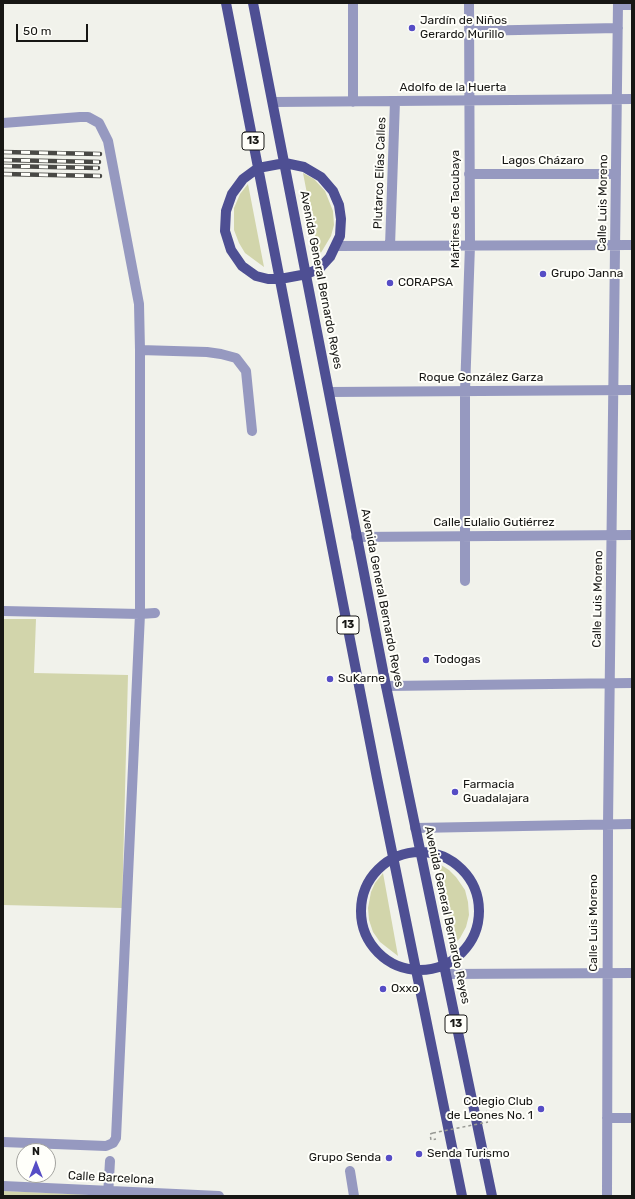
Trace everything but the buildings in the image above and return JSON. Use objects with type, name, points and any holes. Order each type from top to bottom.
[{"type":"main road","name":"13","points":[[226,3],[416,970],[442,1088],[462,1196]]},
{"type":"main road","name":"Avenida General Bernardo Reyes","points":[[253,3],[274,102],[330,392],[356,537],[492,1196]]},
{"type":"main road","name":"13","points":[[285,163],[304,167],[321,177],[333,191],[341,219],[340,236],[336,246],[330,257],[320,268],[307,274],[280,280],[256,276],[242,266],[231,250],[225,231],[226,211],[232,194],[243,179],[258,168],[285,163]]},
{"type":"main road","points":[[420,852],[437,854],[460,868],[471,881],[477,899],[478,921],[475,932],[462,952],[445,970],[416,970],[401,967],[383,957],[371,945],[361,923],[361,903],[368,882],[376,870],[394,857],[420,852]]},
{"type":"street","points":[[353,3],[353,102]]},
{"type":"street","name":"Mártires de Tacubaya","points":[[465,581],[465,392],[470,246],[469,3]]},
{"type":"street","points":[[618,4],[632,5]]},
{"type":"street","name":"Calle Luis Moreno","points":[[607,1196],[608,824],[618,4]]},
{"type":"street","points":[[469,31],[618,28]]},
{"type":"street","name":"Adolfo de la Huerta","points":[[274,102],[632,99]]},
{"type":"street","name":"Plutarco Elías Calles","points":[[390,246],[395,101]]},
{"type":"street","points":[[3,122],[88,117],[100,123],[104,130],[139,304],[140,350],[140,614],[116,1138],[113,1143],[106,1146],[3,1142]]},
{"type":"street","name":"Lagos Cházaro","points":[[469,174],[616,174]]},
{"type":"street","points":[[336,246],[632,245]]},
{"type":"street","points":[[140,350],[207,352],[236,358],[246,372],[252,431]]},
{"type":"street","name":"Roque González Garza","points":[[330,392],[632,390]]},
{"type":"street","name":"Calle Eulalio Gutiérrez","points":[[356,537],[632,535]]},
{"type":"street","points":[[3,610],[140,614],[155,613]]},
{"type":"street","points":[[386,686],[632,683]]},
{"type":"street","points":[[415,828],[632,824]]},
{"type":"street","points":[[445,970],[632,973]]},
{"type":"street","points":[[607,1118],[632,1118]]},
{"type":"street","points":[[108,1193],[110,1161]]},
{"type":"street","points":[[350,1171],[354,1196]]},
{"type":"street","name":"Calle Barcelona","points":[[3,1186],[108,1193],[219,1196]]},
{"type":"path","points":[[436,1139],[431,1140],[430,1134],[488,1122],[486,1111]]},
{"type":"green space","points":[[303,173],[314,179],[325,191],[333,211],[334,225],[331,236],[319,256]]},
{"type":"green space","points":[[248,184],[264,267],[245,253],[234,230],[234,208],[240,194]]},
{"type":"green space","points":[[3,619],[36,619],[34,673],[128,675],[122,908],[3,905]]},
{"type":"green space","points":[[438,863],[449,870],[456,877],[465,890],[468,902],[469,915],[466,927],[460,938],[453,946]]},
{"type":"green space","points":[[383,873],[398,956],[380,942],[373,932],[369,920],[368,908],[371,892],[375,883]]},
{"type":"green space","points":[[3,1191],[101,1195],[3,1196]]},
{"type":"railway","points":[[3,152],[100,154]]},
{"type":"railway","points":[[3,160],[99,162]]},
{"type":"railway","points":[[3,166],[98,168]]},
{"type":"railway","points":[[3,174],[100,176]]},
{"type":"place","name":"Jardín de Niños Gerardo Murillo","points":[[412,28]]},
{"type":"place","name":"Grupo Janna","points":[[543,274]]},
{"type":"place","name":"CORAPSA","points":[[390,283]]},
{"type":"place","name":"Todogas","points":[[426,660]]},
{"type":"place","name":"SuKarne","points":[[330,679]]},
{"type":"place","name":"Farmacia Guadalajara","points":[[455,792]]},
{"type":"place","name":"Oxxo","points":[[383,989]]},
{"type":"place","name":"Colegio Club de Leones No. 1","points":[[541,1109]]},
{"type":"place","name":"Senda Turismo","points":[[419,1154]]},
{"type":"place","name":"Grupo Senda","points":[[389,1158]]}]
